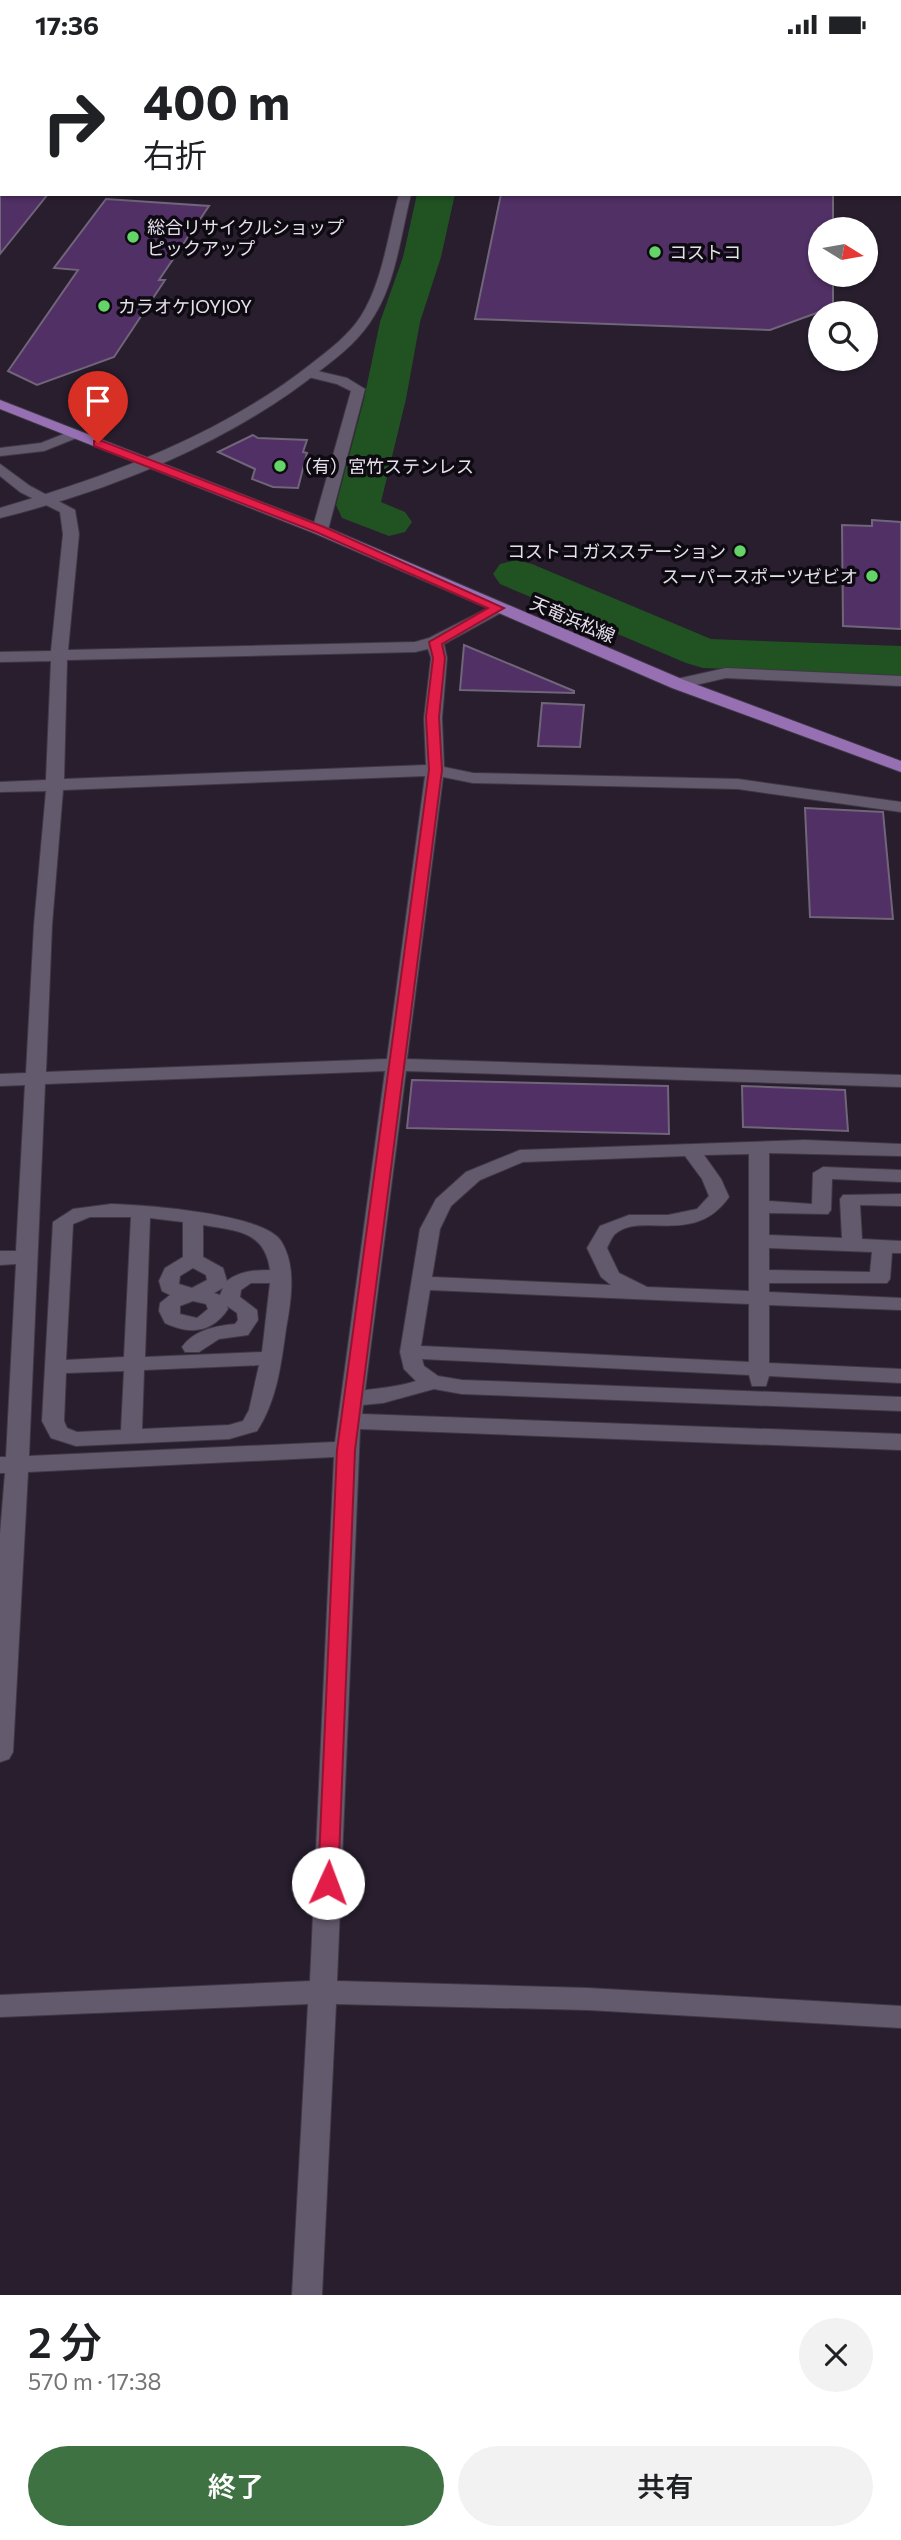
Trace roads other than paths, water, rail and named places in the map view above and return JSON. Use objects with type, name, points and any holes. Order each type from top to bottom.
[{"type":"main road","name":"天竜浜松線","points":[[0,404],[320,530],[678,684],[901,767]]},
{"type":"street","points":[[0,513],[48,499],[146,462],[259,408],[309,373],[353,335],[371,311],[404,196]]},
{"type":"street","points":[[309,373],[342,381],[358,389],[320,530]]},
{"type":"street","points":[[0,452],[44,447],[74,434]]},
{"type":"street","points":[[0,469],[25,489],[67,510],[70,518],[59,656],[55,785],[43,925],[27,1257],[9,1465],[8,1589],[0,1752]]},
{"type":"street","points":[[0,657],[415,647],[435,642],[498,608]]},
{"type":"street","points":[[307,2295],[346,1450],[435,770],[432,717],[439,658],[435,642]]},
{"type":"street","points":[[678,684],[726,673],[901,681]]},
{"type":"street","points":[[0,787],[435,770],[473,778],[738,785],[901,807]]},
{"type":"street","points":[[0,1080],[397,1065],[901,1081]]},
{"type":"street","points":[[0,1258],[27,1257]]},
{"type":"street","points":[[351,1410],[901,1442]]},
{"type":"street","points":[[9,1465],[346,1450]]},
{"type":"street","points":[[0,2006],[323,1992],[588,1999],[901,2017]]},
{"type":"lane","points":[[901,1150],[805,1146],[520,1156],[472,1176],[443,1203],[430,1229],[410,1352],[414,1369],[432,1382],[462,1387],[901,1404]]},
{"type":"lane","points":[[759,1147],[759,1399]]},
{"type":"lane","points":[[646,1294],[611,1277],[597,1248],[607,1230],[629,1221],[668,1221],[703,1214],[719,1197],[711,1179],[690,1150]]},
{"type":"lane","points":[[760,1207],[821,1210],[823,1173],[901,1176]]},
{"type":"lane","points":[[852,1245],[850,1199],[901,1200]]},
{"type":"lane","points":[[131,1436],[141,1211]]},
{"type":"lane","points":[[141,1211],[193,1219],[247,1228],[271,1240],[278,1252],[282,1290],[260,1410],[250,1426],[229,1432],[76,1439],[59,1433],[53,1422],[63,1221],[71,1215],[91,1212],[141,1211]]},
{"type":"lane","points":[[193,1219],[193,1260]]},
{"type":"lane","points":[[759,1276],[880,1279],[891,1246],[760,1241]]},
{"type":"lane","points":[[193,1260],[171,1272],[167,1278],[169,1287],[194,1294],[214,1300],[218,1309],[205,1323],[192,1325],[172,1318],[170,1303],[194,1294],[209,1290],[217,1282],[216,1272],[193,1260]]},
{"type":"lane","points":[[192,1354],[214,1333],[241,1329],[248,1320],[247,1310],[230,1299],[230,1291],[235,1283],[257,1276],[281,1277]]},
{"type":"lane","points":[[421,1283],[760,1300],[901,1304]]},
{"type":"lane","points":[[192,1325],[192,1354]]},
{"type":"lane","points":[[410,1352],[901,1376]]},
{"type":"lane","points":[[55,1367],[134,1364],[192,1354],[270,1358]]},
{"type":"lane","points":[[351,1410],[432,1382]]},
{"type":"waterway","points":[[389,522],[358,508],[358,505],[385,399],[400,322],[422,257],[436,196]]},
{"type":"waterway","points":[[516,574],[703,653],[901,661]]},
{"type":"place","name":"総合リサイクルショップ ピックアップ","points":[[133,237]]},
{"type":"place","name":"コストコ","points":[[655,252]]},
{"type":"place","name":"カラオケJOYJOY","points":[[104,306]]},
{"type":"place","name":"（有）宮竹ステンレス","points":[[280,466]]},
{"type":"place","name":"コストコ ガスステーション","points":[[740,551]]},
{"type":"place","name":"スーパースポーツゼビオ","points":[[872,576]]}]
